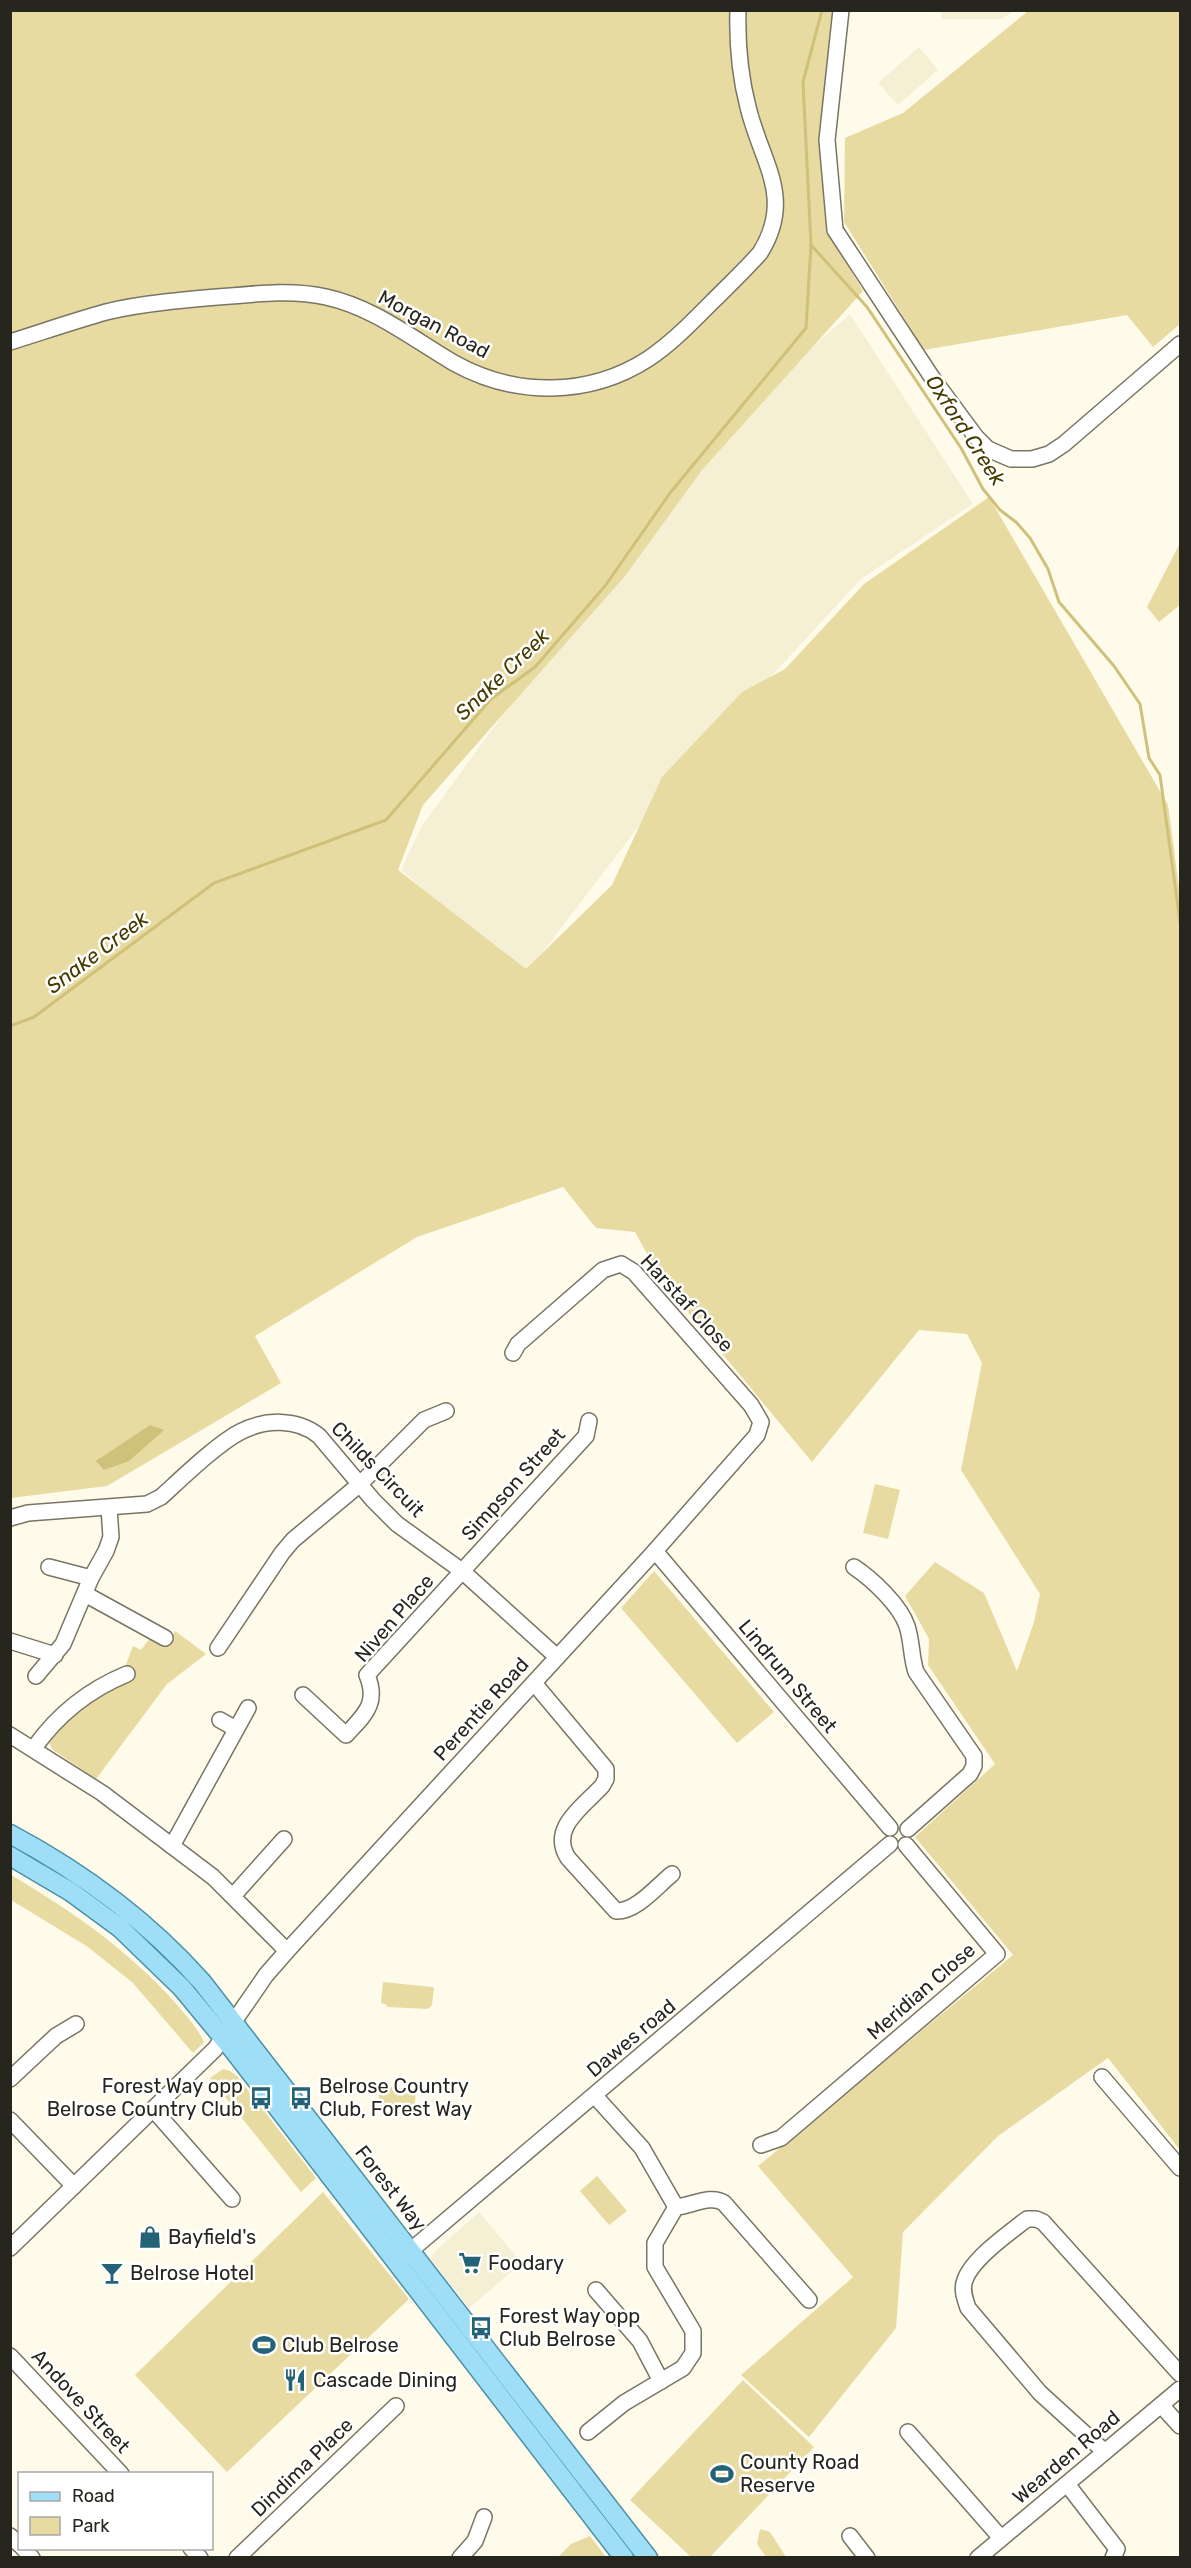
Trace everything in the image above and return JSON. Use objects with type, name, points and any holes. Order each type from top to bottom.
[{"type":"main road","name":"Forest Way","points":[[10,1834],[83,1876],[143,1922],[182,1959],[234,2021],[648,2558]]},
{"type":"main road","name":"Forest Way","points":[[10,1856],[71,1892],[114,1923],[165,1970],[224,2038],[624,2558]]},
{"type":"street","name":"Morgan Road","points":[[10,342],[108,312],[194,299],[262,293],[302,293],[327,297],[368,312],[456,363],[501,382],[551,389],[586,385],[613,377],[650,358],[689,325],[751,263],[768,239],[774,222],[776,193],[748,109],[740,62],[738,10]]},
{"type":"street","points":[[841,10],[826,140],[835,230],[925,367],[976,438],[997,454],[1011,459],[1032,459],[1049,454],[1064,444],[1180,344]]},
{"type":"street","name":"Harstaf Close","points":[[513,1353],[518,1344],[603,1270],[621,1264],[634,1272],[735,1386],[760,1417],[761,1428]]},
{"type":"street","points":[[218,1648],[293,1540],[360,1484],[424,1420],[446,1411]]},
{"type":"street","name":"Simpson Street","points":[[462,1571],[586,1436],[590,1421]]},
{"type":"street","name":"Childs Circuit","points":[[10,1518],[28,1514],[147,1504],[161,1497],[240,1432],[277,1423],[292,1422],[308,1427],[397,1524],[462,1571],[557,1657]]},
{"type":"street","name":"Perentie Road","points":[[10,2248],[224,2038],[266,1975],[287,1951],[655,1551],[758,1435],[761,1428]]},
{"type":"street","points":[[36,1676],[63,1644],[91,1578],[106,1551],[111,1537],[109,1508]]},
{"type":"street","name":"Lindrum Street","points":[[655,1551],[890,1828]]},
{"type":"street","points":[[49,1567],[91,1578]]},
{"type":"street","points":[[854,1567],[870,1578],[900,1612],[907,1624],[911,1658],[916,1672],[974,1756],[974,1766],[970,1774],[908,1829]]},
{"type":"street","name":"Niven Place","points":[[303,1695],[346,1735],[369,1710],[372,1688],[367,1675],[462,1571]]},
{"type":"street","points":[[85,1594],[165,1638]]},
{"type":"street","points":[[10,1641],[55,1655]]},
{"type":"street","points":[[34,1748],[54,1722],[83,1698],[107,1682],[127,1674]]},
{"type":"street","points":[[534,1683],[606,1769],[606,1779],[602,1786],[563,1827],[562,1849],[568,1858],[616,1911],[624,1911],[633,1907],[672,1874]]},
{"type":"street","points":[[172,1846],[248,1708]]},
{"type":"street","points":[[220,1720],[236,1729]]},
{"type":"street","points":[[10,1735],[34,1748],[102,1793],[213,1877],[287,1951]]},
{"type":"street","points":[[902,1825],[908,1829],[910,1836],[898,1845],[888,1839],[890,1828],[902,1825]]},
{"type":"street","points":[[233,1896],[284,1839]]},
{"type":"street","name":"Dawes road","points":[[397,2262],[898,1845]]},
{"type":"street","name":"Meridian Close","points":[[761,2145],[782,2138],[997,1954],[898,1845]]},
{"type":"street","points":[[10,2079],[56,2036],[76,2024]]},
{"type":"street","points":[[1102,2077],[1180,2169]]},
{"type":"street","points":[[595,2096],[642,2148],[676,2207]]},
{"type":"street","points":[[153,2109],[232,2199]]},
{"type":"street","points":[[10,2120],[74,2186]]},
{"type":"street","points":[[588,2432],[624,2403],[674,2375],[690,2361],[694,2343],[693,2331],[687,2317],[655,2267],[655,2243],[676,2207],[711,2199],[718,2199],[724,2203],[808,2300]]},
{"type":"street","points":[[1105,2452],[1040,2393],[968,2308],[964,2295],[964,2281],[973,2265],[1027,2219],[1043,2222],[1180,2374]]},
{"type":"street","points":[[596,2290],[640,2341],[660,2381]]},
{"type":"street","name":"Andove Street","points":[[10,2356],[119,2472]]},
{"type":"street","name":"Wearden Road","points":[[978,2558],[1180,2389]]},
{"type":"street","points":[[1161,2404],[1180,2426]]},
{"type":"street","name":"Dindima Place","points":[[237,2558],[396,2406]]},
{"type":"street","points":[[908,2432],[1001,2538]]},
{"type":"street","points":[[1067,2484],[1117,2549],[1113,2558]]},
{"type":"street","points":[[460,2558],[475,2541],[484,2517]]},
{"type":"street","points":[[850,2536],[867,2558]]},
{"type":"shaded area","points":[[942,10],[1014,11],[1002,19],[941,19]]},
{"type":"shaded area","points":[[919,47],[938,70],[898,105],[878,83]]},
{"type":"shaded area","points":[[850,314],[973,504],[861,579],[668,788],[526,974],[496,954],[401,870],[421,827],[587,599],[680,463]]},
{"type":"shaded area","points":[[150,1425],[164,1430],[129,1461],[104,1470],[96,1461]]},
{"type":"shaded area","points":[[479,2212],[522,2263],[469,2308],[431,2259],[433,2253]]},
{"type":"green space","points":[[10,11],[832,11],[820,139],[830,236],[863,291],[702,470],[625,576],[423,805],[398,870],[526,969],[612,885],[662,777],[742,692],[785,669],[864,584],[989,497],[1168,805],[1180,895],[1180,2150],[1108,2058],[998,2136],[903,2232],[896,2328],[809,2437],[741,2375],[853,2277],[758,2166],[1013,1955],[915,1837],[995,1764],[928,1665],[929,1639],[905,1596],[935,1562],[984,1593],[1017,1671],[1034,1622],[1040,1594],[961,1470],[982,1363],[967,1334],[919,1330],[812,1462],[662,1281],[635,1232],[596,1228],[563,1187],[417,1237],[255,1336],[281,1383],[107,1486],[11,1498]]},
{"type":"green space","points":[[1028,11],[1180,11],[1180,324],[1153,347],[1127,315],[924,350],[844,222],[845,138],[903,113]]},
{"type":"green space","points":[[1180,543],[1180,605],[1159,622],[1147,607]]},
{"type":"green space","points":[[875,1484],[900,1490],[888,1539],[863,1533]]},
{"type":"green space","points":[[654,1571],[774,1712],[737,1743],[621,1608]]},
{"type":"green space","points":[[175,1631],[206,1654],[167,1684],[96,1779],[53,1750],[48,1741],[76,1713],[107,1691],[132,1680],[128,1670],[124,1670],[133,1646],[141,1650],[150,1638],[165,1645]]},
{"type":"green space","points":[[11,1875],[96,1930],[134,1962],[180,2008],[204,2042],[193,2053],[133,1983],[88,1947],[11,1900]]},
{"type":"green space","points":[[383,1982],[432,1987],[434,1988],[432,2005],[428,2009],[387,2007],[381,2003]]},
{"type":"green space","points":[[223,2069],[237,2076],[316,2178],[301,2192],[210,2078]]},
{"type":"green space","points":[[380,2086],[416,2090],[414,2112],[378,2108]]},
{"type":"green space","points":[[597,2176],[627,2211],[609,2225],[580,2191]]},
{"type":"green space","name":"Club Belrose","points":[[323,2192],[409,2299],[227,2472],[135,2375]]},
{"type":"green space","name":"County Road Reserve","points":[[743,2380],[814,2447],[710,2557],[691,2557],[630,2500]]},
{"type":"green space","points":[[760,2529],[770,2532],[786,2557],[766,2557],[757,2544]]},
{"type":"green space","points":[[590,2536],[606,2557],[558,2557],[571,2544]]},
{"type":"waterway","name":"Oxford Creek","points":[[822,10],[803,82],[811,245],[867,307],[961,448],[983,489],[1000,510],[1016,522],[1030,538],[1048,569],[1059,602],[1114,666],[1140,704],[1149,758],[1160,775],[1180,922]]},
{"type":"waterway","name":"Snake Creek","points":[[10,1026],[34,1017],[214,883],[386,820],[491,699],[535,667],[605,586],[670,493],[806,328],[811,245]]},
{"type":"place","name":"Forest Way opp Belrose Country Club","points":[[261,2098]]},
{"type":"place","name":"Belrose Country Club, Forest Way","points":[[301,2098]]},
{"type":"place","name":"Bayfield's","points":[[150,2237]]},
{"type":"place","name":"Foodary","points":[[470,2263]]},
{"type":"place","name":"Belrose Hotel","points":[[112,2273]]},
{"type":"place","name":"Forest Way opp Club Belrose","points":[[481,2328]]},
{"type":"place","name":"Club Belrose","points":[[264,2345]]},
{"type":"place","name":"Cascade Dining","points":[[295,2380]]},
{"type":"place","name":"County Road Reserve","points":[[722,2474]]}]
